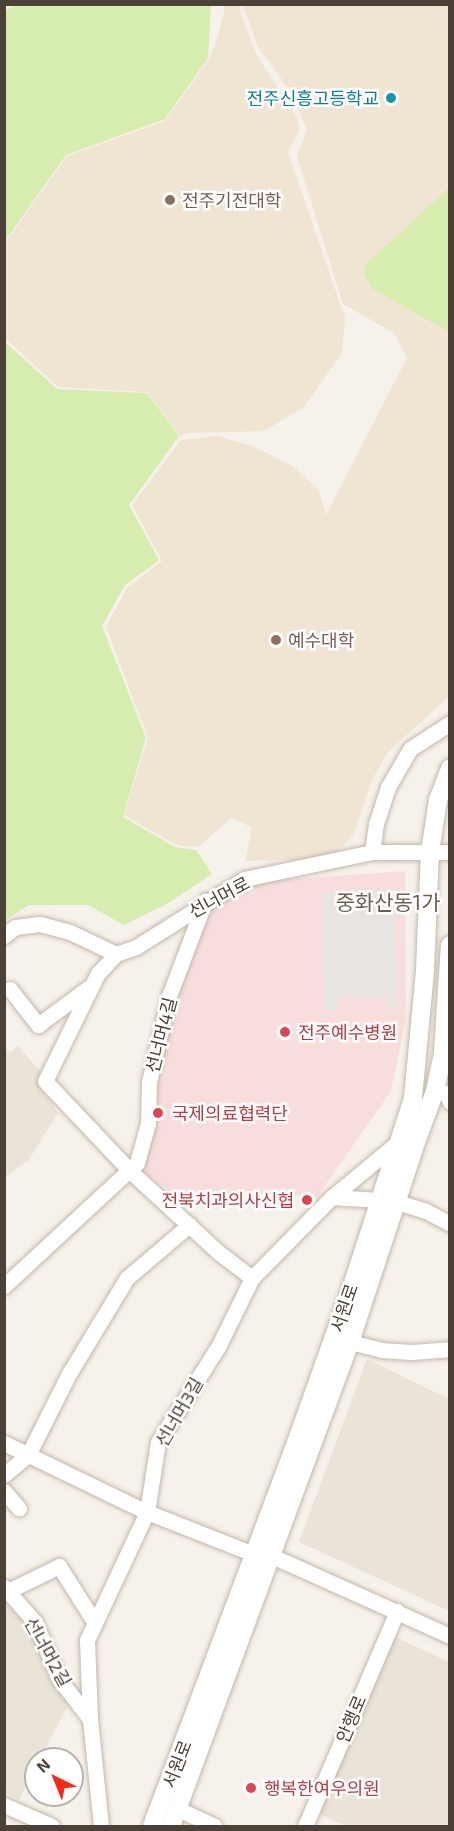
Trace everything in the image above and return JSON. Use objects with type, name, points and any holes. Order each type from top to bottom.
[{"type":"street","points":[[372,852],[376,824],[388,788],[410,749],[450,723]]},
{"type":"street","name":"서원로","points":[[152,1827],[350,1342],[405,1145],[414,1088],[425,970],[430,852],[438,800],[450,768]]},
{"type":"street","name":"선너머로","points":[[116,954],[136,947],[244,879],[372,852],[450,852]]},
{"type":"street","name":"선너머4길","points":[[4,1286],[137,1163],[148,1123],[149,1082],[169,996],[206,901]]},
{"type":"street","points":[[4,936],[15,927],[40,924],[70,932],[116,954],[98,973],[45,1081],[130,1171],[218,1252],[252,1278],[332,1197],[405,1145]]},
{"type":"street","name":"서원로","points":[[405,1145],[445,1095],[442,1052],[450,945]]},
{"type":"street","points":[[10,989],[38,1025],[92,985]]},
{"type":"street","points":[[414,1088],[445,1095]]},
{"type":"street","points":[[332,1197],[388,1201],[426,1211],[450,1224]]},
{"type":"street","name":"서원로","points":[[175,1818],[355,1277],[388,1201]]},
{"type":"street","points":[[4,1475],[28,1455],[56,1400],[127,1278],[189,1225]]},
{"type":"street","name":"선너머3길","points":[[90,1719],[87,1640],[147,1512],[158,1442],[219,1345],[252,1278]]},
{"type":"street","points":[[350,1342],[381,1350],[411,1352],[450,1349]]},
{"type":"street","points":[[4,1443],[147,1512],[264,1556],[397,1611],[450,1636]]},
{"type":"street","points":[[4,1491],[19,1508]]},
{"type":"street","points":[[6,1589],[59,1566],[95,1623]]},
{"type":"street","name":"선너머2길","points":[[6,1589],[34,1622],[59,1679],[90,1719]]},
{"type":"street","name":"안행로","points":[[305,1827],[397,1611]]},
{"type":"street","points":[[90,1719],[101,1827]]},
{"type":"street","points":[[4,1805],[52,1827]]},
{"type":"street","points":[[175,1818],[214,1827]]},
{"type":"shaded area","name":"전주기전대학","points":[[224,5],[240,5],[241,15],[257,56],[297,117],[300,129],[288,152],[345,318],[342,353],[304,407],[264,431],[189,433],[180,436],[147,392],[58,387],[5,338],[5,243],[67,156],[165,121],[209,59],[216,43]]},
{"type":"shaded area","points":[[243,5],[449,5],[449,696],[389,751],[373,778],[354,833],[331,859],[245,861],[252,828],[232,817],[198,847],[176,845],[124,815],[148,738],[106,627],[127,588],[162,561],[132,505],[181,440],[217,436],[253,446],[292,466],[318,489],[326,515],[407,358],[394,333],[343,304],[297,157],[307,129],[290,91],[258,47]]},
{"type":"shaded area","name":"전주예수병원","points":[[405,871],[406,1018],[391,1091],[317,1197],[262,1193],[174,1194],[142,1171],[152,1121],[152,1093],[163,1045],[187,965],[213,904],[235,883]]},
{"type":"shaded area","points":[[394,891],[396,1009],[388,1009],[387,996],[339,997],[339,1010],[324,1010],[323,892]]},
{"type":"shaded area","points":[[4,1046],[10,1053],[18,1046],[42,1073],[39,1086],[58,1113],[28,1161],[5,1177]]},
{"type":"shaded area","points":[[367,1359],[449,1399],[449,1611],[299,1542]]},
{"type":"shaded area","points":[[4,1602],[30,1629],[49,1678],[69,1703],[46,1747],[24,1747],[24,1790],[19,1800],[5,1793]]},
{"type":"shaded area","points":[[395,1637],[449,1662],[449,1826],[346,1826],[318,1813]]},
{"type":"green space","points":[[19,4],[211,5],[208,58],[165,119],[66,155],[5,241],[5,10]]},
{"type":"green space","points":[[449,188],[449,332],[373,289],[364,274],[367,263]]},
{"type":"green space","points":[[5,342],[57,389],[147,393],[179,436],[129,505],[159,560],[125,585],[102,626],[146,738],[123,817],[175,847],[196,850],[212,874],[167,904],[124,925],[88,905],[29,905],[5,920]]},
{"type":"place","name":"전주신흥고등학교","points":[[391,98]]},
{"type":"place","name":"전주기전대학","points":[[170,200]]},
{"type":"place","name":"예수대학","points":[[276,640]]},
{"type":"place","name":"전주예수병원","points":[[285,1032]]},
{"type":"place","name":"국제의료협력단","points":[[158,1113]]},
{"type":"place","name":"전북치과의사신협","points":[[307,1200]]},
{"type":"place","name":"행복한여우의원","points":[[251,1788]]},
{"type":"district","name":"중화산동1가","points":[[388,902]]}]
